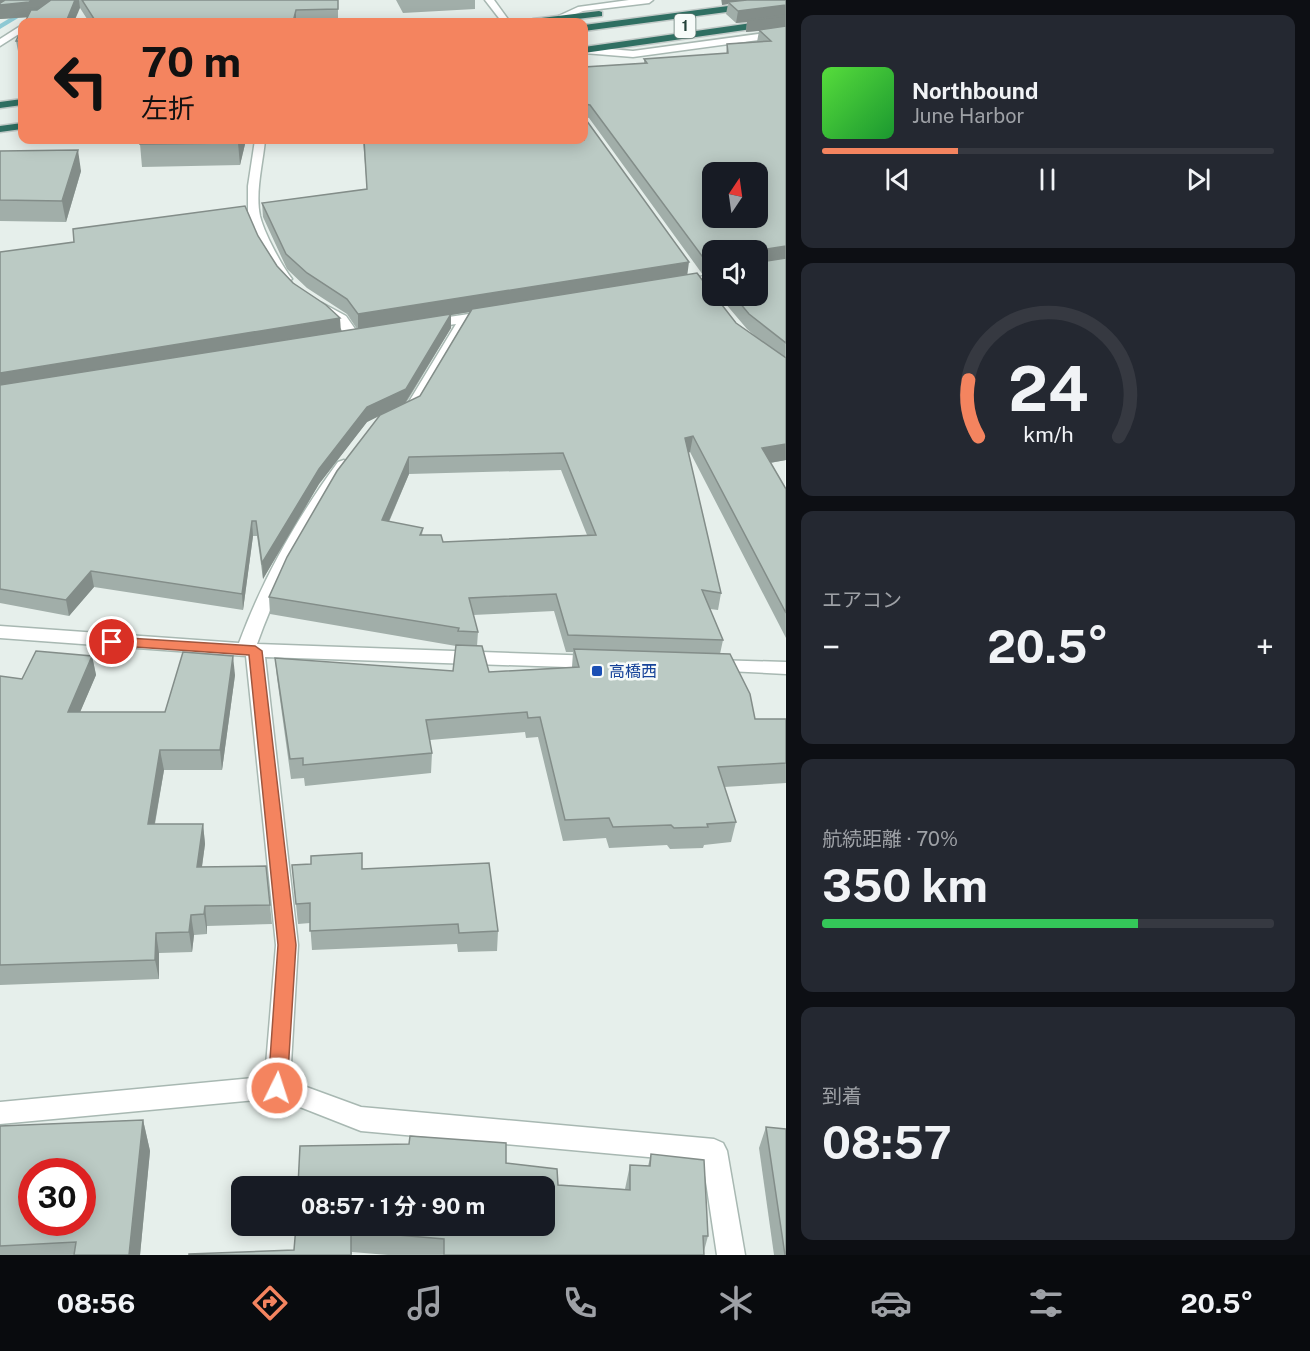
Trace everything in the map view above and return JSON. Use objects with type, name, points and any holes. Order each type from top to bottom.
[{"type":"highway","name":"1","points":[[588,27],[786,1]]},
{"type":"highway","points":[[565,18],[661,6]]},
{"type":"highway","name":"1","points":[[588,39],[786,12]]},
{"type":"highway","points":[[588,49],[786,21]]},
{"type":"highway","points":[[0,105],[18,103]]},
{"type":"highway","points":[[0,120],[18,118]]},
{"type":"highway","points":[[0,129],[18,127]]},
{"type":"street","points":[[489,0],[503,18]]},
{"type":"street","points":[[559,18],[581,9],[649,0]]},
{"type":"street","points":[[0,43],[18,31]]},
{"type":"street","points":[[588,50],[633,54],[786,33]]},
{"type":"street","points":[[259,144],[254,186],[254,216],[279,273],[293,286]]},
{"type":"street","points":[[664,287],[702,281]]},
{"type":"street","points":[[309,298],[341,319],[353,336]]},
{"type":"street","points":[[410,327],[501,313]]},
{"type":"street","points":[[393,417],[413,408],[466,318]]},
{"type":"street","points":[[277,1088],[287,945],[251,651],[257,617],[277,573],[329,485],[354,451]]},
{"type":"street","points":[[0,632],[251,651],[619,663]]},
{"type":"street","points":[[690,665],[786,668]]},
{"type":"street","points":[[0,1113],[277,1088],[361,1119],[714,1151],[731,1255]]},
{"type":"building","points":[[5,0],[33,0],[0,5]]},
{"type":"building","points":[[51,0],[75,0],[68,18],[27,18],[31,10],[37,10]]},
{"type":"building","points":[[82,0],[338,0],[338,9],[296,10],[294,18],[93,18]]},
{"type":"building","points":[[786,0],[786,5],[738,11],[728,2]]},
{"type":"building","points":[[786,26],[786,246],[768,249],[768,240],[702,240],[702,256],[588,105],[588,67],[647,63],[644,59],[728,53],[727,44],[771,41],[759,30]]},
{"type":"building","points":[[588,123],[689,262],[358,314],[347,299],[307,273],[286,254],[262,203],[367,189],[364,144],[588,144]]},
{"type":"building","points":[[78,150],[62,201],[0,200],[0,151]]},
{"type":"building","points":[[245,206],[258,236],[277,266],[293,283],[326,305],[340,318],[0,373],[0,252],[74,242],[73,229]]},
{"type":"building","points":[[786,258],[786,343],[742,306],[768,306],[768,261]]},
{"type":"building","points":[[697,273],[702,280],[702,306],[723,306],[736,323],[786,358],[786,444],[762,448],[786,489],[786,613],[693,436],[685,438],[721,593],[702,590],[723,640],[568,635],[556,594],[469,598],[478,632],[458,631],[459,628],[269,597],[287,557],[337,471],[380,415],[420,396],[472,309]],"holes":[[[563,453],[596,535],[443,542],[441,535],[420,535],[423,528],[382,520],[409,457]]]},
{"type":"building","points":[[451,314],[406,389],[367,407],[319,469],[262,563],[256,521],[252,521],[242,594],[91,571],[66,600],[0,589],[0,385]]},
{"type":"building","points":[[456,645],[482,646],[489,672],[579,667],[574,649],[730,654],[750,694],[755,719],[786,719],[786,763],[718,767],[736,822],[707,824],[708,827],[674,828],[671,825],[613,827],[609,818],[565,820],[540,717],[528,718],[527,712],[426,720],[432,753],[303,765],[303,758],[290,759],[275,658],[453,671]]},
{"type":"building","points":[[36,651],[92,656],[68,712],[165,712],[183,652],[233,656],[220,750],[160,750],[148,824],[203,824],[197,867],[266,866],[270,905],[205,906],[204,914],[191,915],[189,932],[156,933],[155,960],[0,965],[0,676],[22,679]]},
{"type":"building","points":[[362,853],[362,869],[489,863],[498,931],[459,933],[458,924],[310,931],[310,903],[296,904],[292,865],[311,864],[311,856]]},
{"type":"building","points":[[143,1120],[129,1255],[74,1255],[76,1242],[0,1246],[0,1126]]},
{"type":"building","points":[[766,1127],[786,1129],[786,1255],[785,1255]]},
{"type":"building","points":[[410,1136],[506,1143],[506,1163],[557,1169],[558,1185],[630,1190],[630,1165],[650,1166],[651,1154],[704,1160],[708,1236],[703,1236],[704,1255],[444,1255],[444,1239],[409,1236],[555,1236],[555,1176],[298,1176],[300,1146],[409,1144]]},
{"type":"building","points":[[295,1236],[351,1236],[351,1255],[189,1255],[189,1254],[294,1250]]},
{"type":"waterway","points":[[0,27],[45,0]]},
{"type":"place","name":"高橋西","points":[[597,671]]},
{"type":"route","points":[[112,642],[255,651],[287,945],[277,1088]]}]
